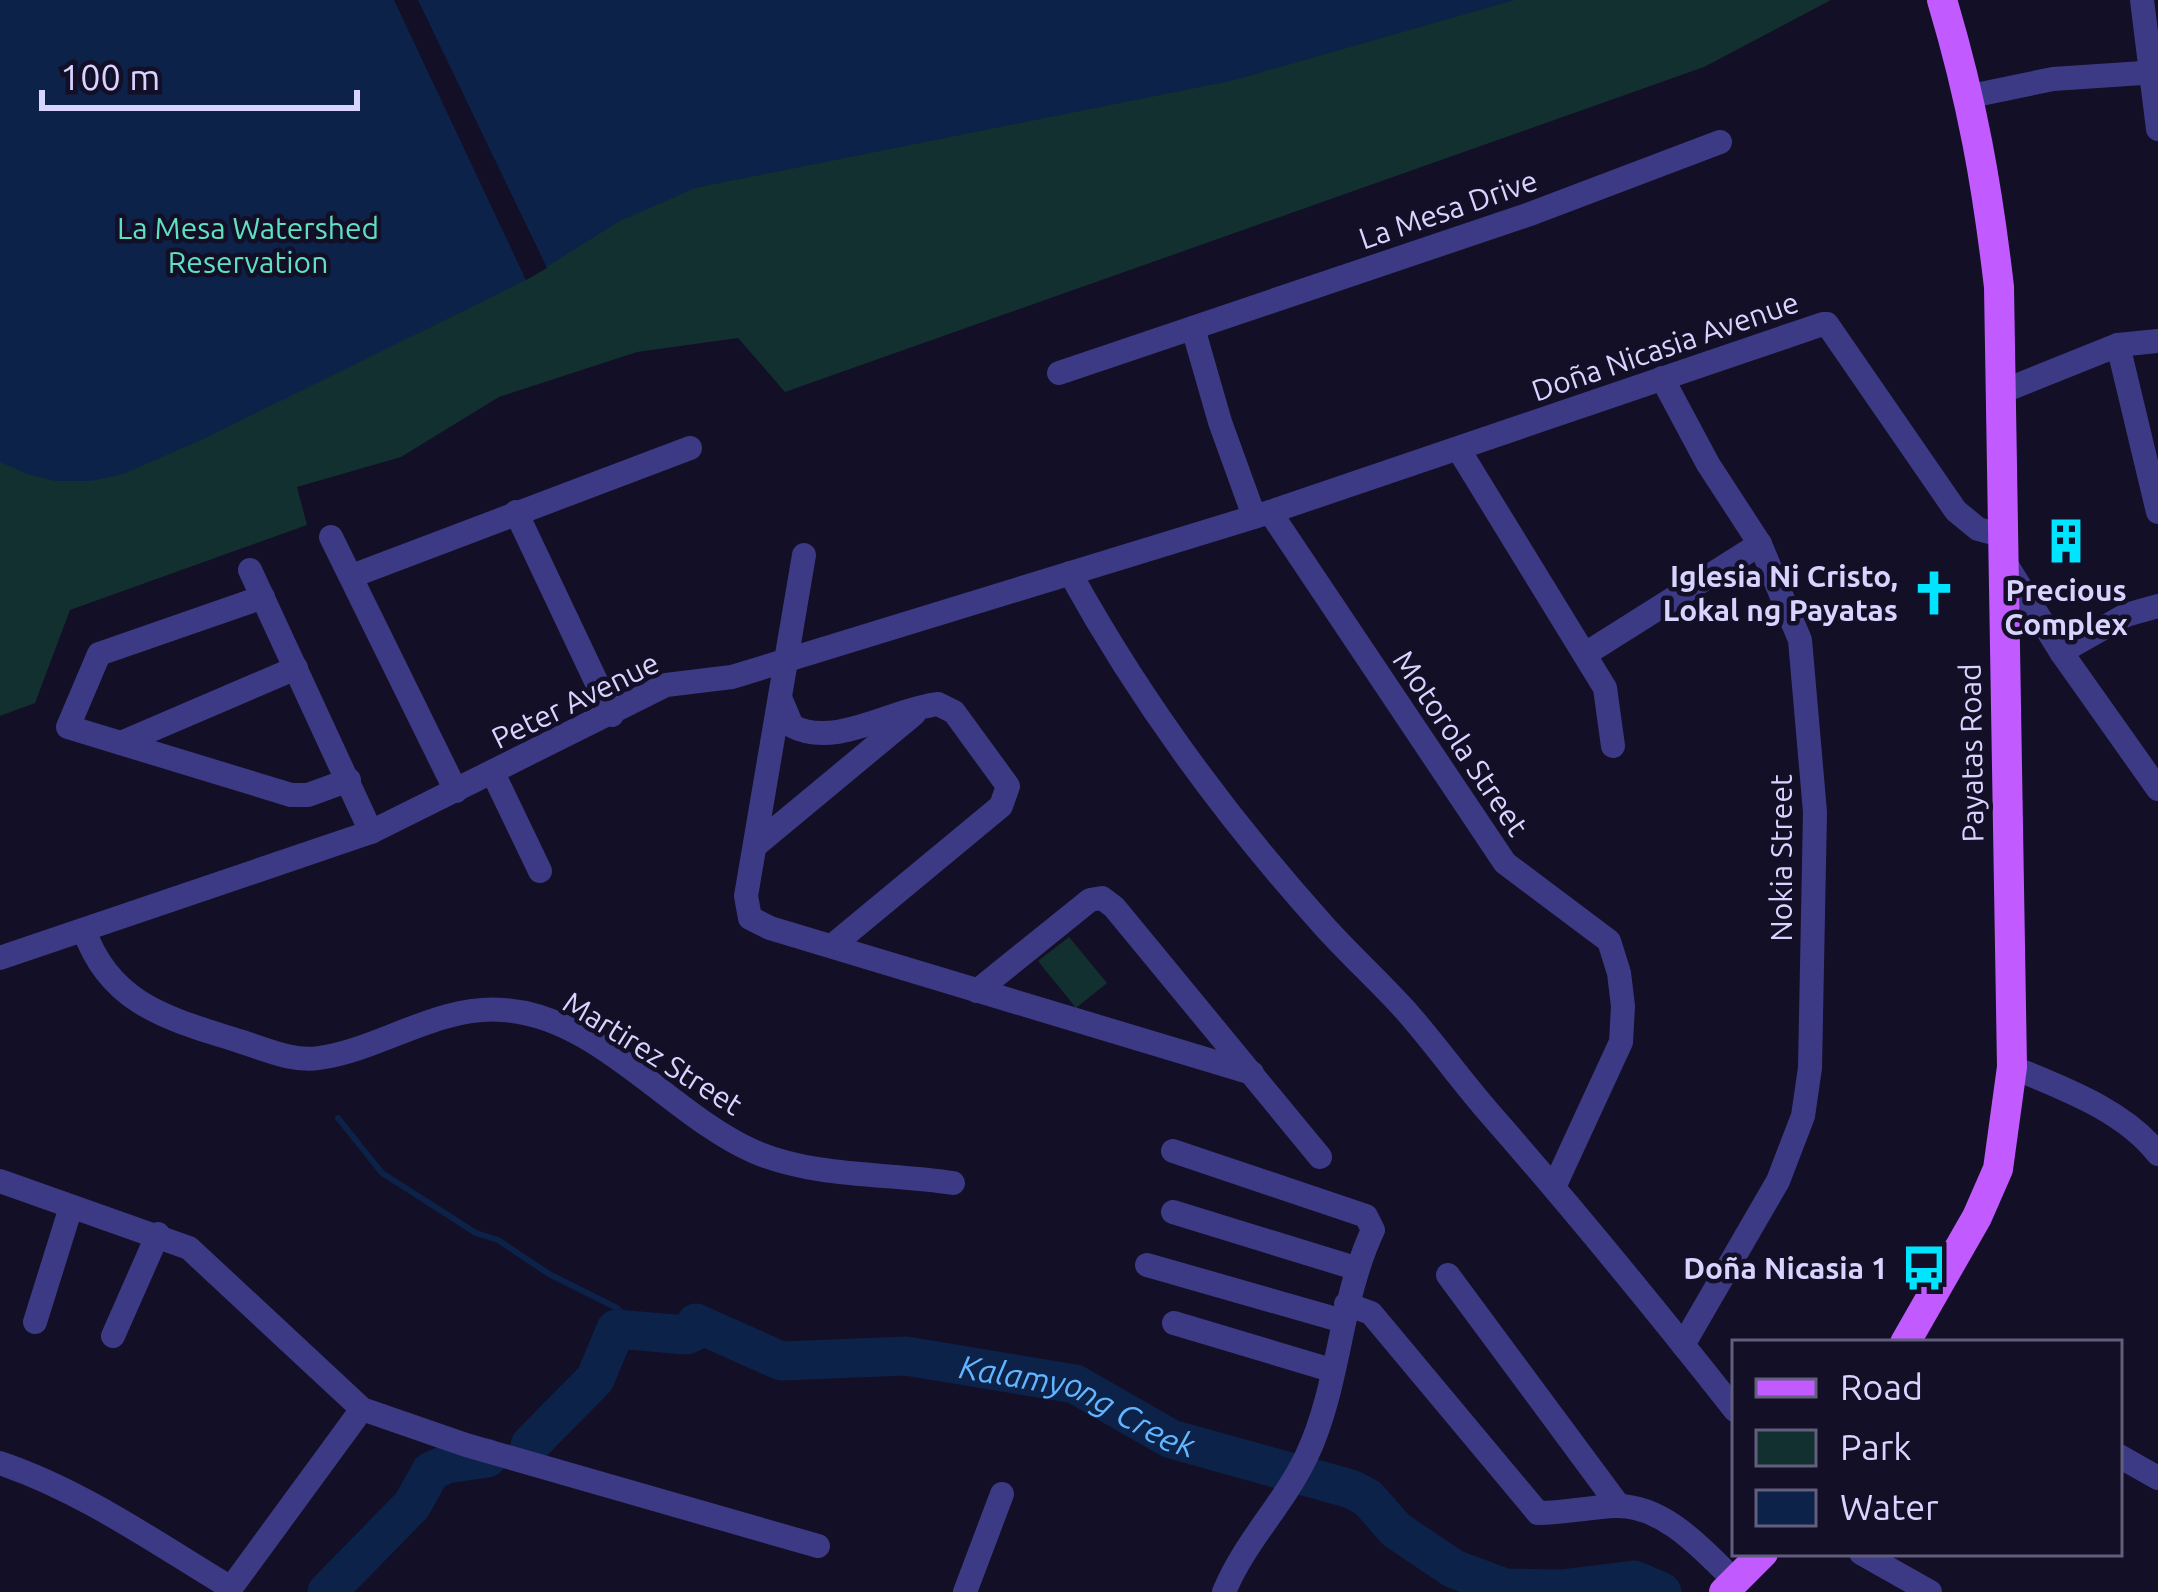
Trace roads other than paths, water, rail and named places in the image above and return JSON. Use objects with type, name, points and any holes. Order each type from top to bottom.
[{"type":"main road","name":"Payatas Road","points":[[1912,1340],[1998,1169],[2012,1067],[1999,287],[1987,184],[1949,2]]},
{"type":"main road","points":[[1730,1587],[1760,1556]]},
{"type":"street","points":[[2142,0],[2158,129]]},
{"type":"street","points":[[1970,96],[2053,79],[2153,73]]},
{"type":"street","name":"La Mesa Drive","points":[[1059,374],[1530,214],[1720,142]]},
{"type":"street","name":"Doña Nicasia Avenue","points":[[1262,514],[1827,324],[1956,511],[2004,548]]},
{"type":"street","points":[[1193,328],[1220,422],[1262,514]]},
{"type":"street","points":[[2001,392],[2118,345],[2158,341]]},
{"type":"street","points":[[2118,345],[2158,512]]},
{"type":"street","name":"Nokia Street","points":[[1661,378],[1708,464],[1760,544],[1800,640],[1815,812],[1810,1069],[1803,1116],[1778,1180],[1683,1345]]},
{"type":"street","points":[[352,576],[689,448]]},
{"type":"street","points":[[1459,450],[1606,688],[1613,746]]},
{"type":"street","points":[[516,512],[611,715]]},
{"type":"street","name":"Peter Avenue","points":[[2,957],[371,832],[672,683],[732,677],[1262,514]]},
{"type":"street","name":"Motorola Street","points":[[1262,514],[1505,863],[1532,887],[1589,923],[1609,941],[1616,957],[1623,1006],[1621,1042],[1555,1185]]},
{"type":"street","points":[[331,537],[456,790]]},
{"type":"street","points":[[1587,653],[1760,544]]},
{"type":"street","points":[[2004,548],[2061,652],[2158,790]]},
{"type":"street","points":[[804,555],[745,908],[750,918],[977,992],[1252,1073]]},
{"type":"street","points":[[250,570],[371,832]]},
{"type":"street","points":[[1070,573],[1162,727],[1325,927],[1406,1010],[1494,1119],[1555,1185],[1732,1406]]},
{"type":"street","points":[[263,597],[99,654],[68,727],[291,795],[308,795],[349,781]]},
{"type":"street","points":[[2061,652],[2126,615],[2158,606]]},
{"type":"street","points":[[121,743],[296,668]]},
{"type":"street","points":[[780,697],[784,717],[802,732],[838,731],[938,704],[954,712],[1006,779],[1006,799],[832,946]]},
{"type":"street","points":[[755,846],[923,706]]},
{"type":"street","points":[[493,772],[540,871]]},
{"type":"street","points":[[977,992],[1090,900],[1102,898],[1320,1157]]},
{"type":"street","name":"Martirez Street","points":[[84,930],[94,960],[147,1008],[299,1060],[331,1055],[465,1010],[505,1010],[547,1018],[627,1065],[689,1114],[754,1151],[838,1172],[953,1183]]},
{"type":"street","points":[[2012,1067],[2108,1113],[2158,1154]]},
{"type":"street","points":[[1173,1151],[1366,1216],[1373,1230],[1355,1268],[1299,1467],[1239,1556],[1224,1592]]},
{"type":"street","points":[[0,1181],[189,1248],[362,1409],[818,1546]]},
{"type":"street","points":[[35,1322],[71,1207]]},
{"type":"street","points":[[1173,1212],[1355,1268]]},
{"type":"street","points":[[113,1336],[158,1234]]},
{"type":"street","points":[[1147,1265],[1344,1312],[1371,1313],[1538,1513],[1619,1506],[1649,1510],[1693,1541],[1730,1587]]},
{"type":"street","points":[[1448,1275],[1619,1506]]},
{"type":"street","points":[[1174,1323],[1330,1370]]},
{"type":"street","points":[[0,1463],[91,1503],[230,1590],[362,1409]]},
{"type":"street","points":[[2122,1458],[2158,1478]]},
{"type":"street","points":[[965,1592],[1002,1494]]},
{"type":"street","points":[[1866,1556],[1930,1592]]},
{"type":"water","points":[[0,0],[1515,0],[1231,81],[695,188],[618,222],[526,280],[201,440],[123,474],[91,481],[56,481],[0,462]]},
{"type":"waterway","points":[[338,1118],[382,1173],[476,1233],[498,1240],[549,1274],[617,1308],[638,1330]]},
{"type":"waterway","name":"Kalamyong Creek","points":[[530,1445],[595,1379],[616,1329],[686,1335],[696,1323],[781,1361],[906,1356],[1075,1384],[1171,1439],[1351,1489],[1368,1498],[1396,1530],[1454,1569],[1505,1588],[1561,1589],[1634,1580],[1662,1592]]},
{"type":"waterway","name":"Kalamyong Creek","points":[[327,1592],[412,1505],[431,1471],[487,1458]]},
{"type":"place","name":"Precious Complex","points":[[2066,541]]},
{"type":"place","name":"Iglesia Ni Cristo, Lokal ng Payatas","points":[[1934,593]]},
{"type":"place","name":"Doña Nicasia 1","points":[[1924,1268]]},
{"type":"park label","name":"La Mesa Watershed Reservation","points":[[248,245]]}]
